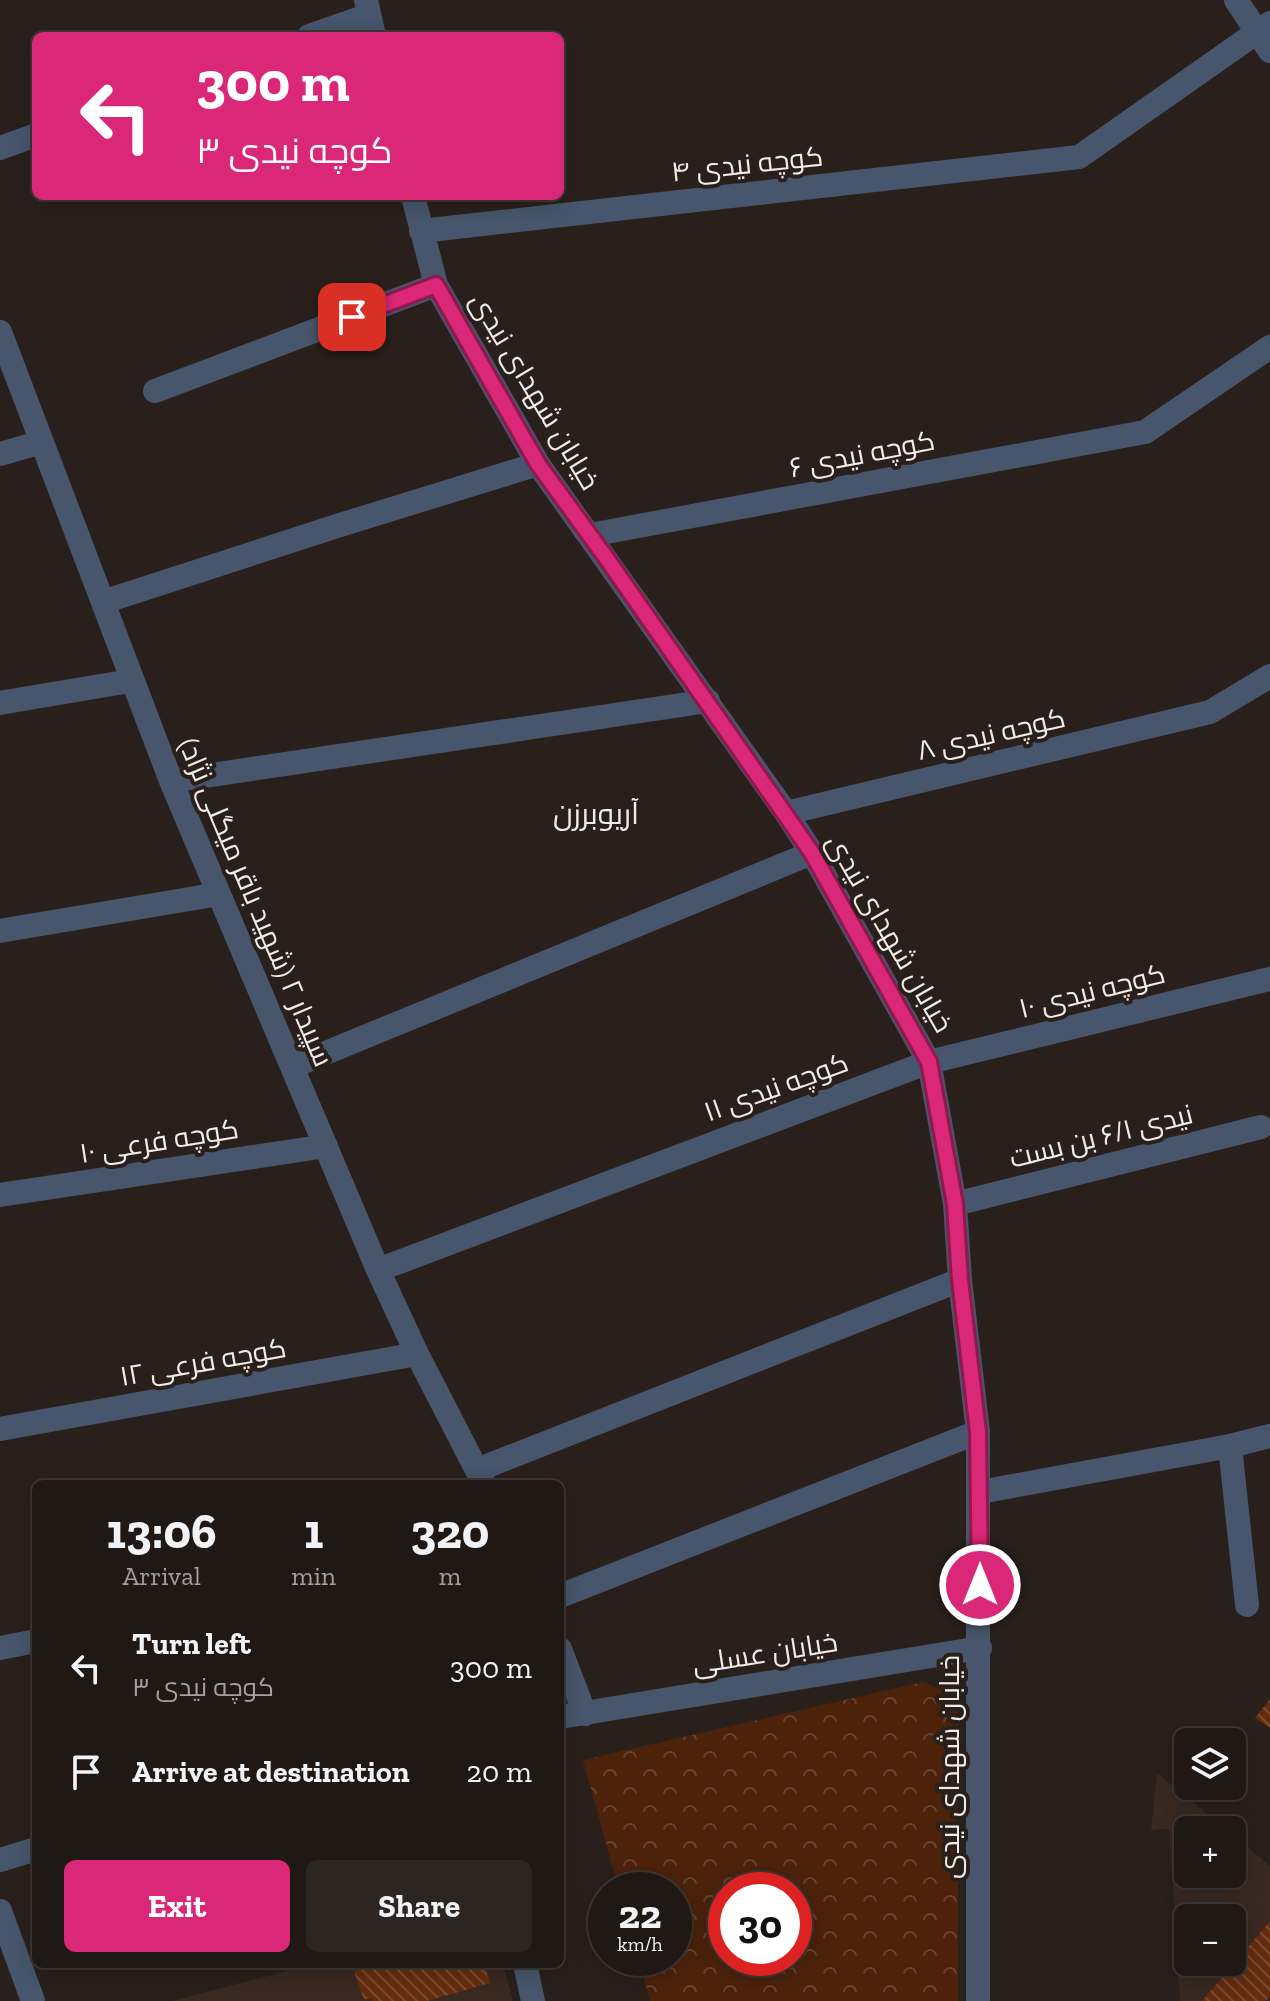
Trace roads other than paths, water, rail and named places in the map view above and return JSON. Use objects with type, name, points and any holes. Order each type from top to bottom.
[{"type":"street","points":[[1236,0],[1266,35]]},
{"type":"street","points":[[322,32],[370,17]]},
{"type":"street","name":"کوچه نیدی ۴","points":[[421,231],[1079,157],[1266,35]]},
{"type":"street","points":[[0,148],[32,136]]},
{"type":"street","name":"خیابان شهدای نیدی","points":[[414,200],[436,285],[538,464],[786,813],[812,853],[929,1062],[955,1204],[960,1280],[978,1432],[978,2001]]},
{"type":"street","points":[[155,391],[436,285]]},
{"type":"street","name":"سپیدار ۲ (شهید باقر میگلی نژاد)","points":[[0,332],[130,681],[171,781],[378,1270],[480,1477]]},
{"type":"street","name":"کوچه نیدی ۶","points":[[590,535],[1145,432],[1270,347]]},
{"type":"street","points":[[0,454],[42,442]]},
{"type":"street","points":[[103,602],[538,464]]},
{"type":"street","name":"کوچه نیدی ۸","points":[[786,813],[1210,712],[1270,676]]},
{"type":"street","points":[[0,703],[130,681]]},
{"type":"street","points":[[171,781],[708,701]]},
{"type":"street","points":[[294,1066],[812,853]]},
{"type":"street","points":[[0,931],[219,894]]},
{"type":"street","name":"کوچه نیدی ۱۰","points":[[929,1062],[1270,979]]},
{"type":"street","name":"کوچه نیدی ۱۱","points":[[378,1270],[929,1062]]},
{"type":"street","name":"نیدی ۶/۱ بن بست","points":[[955,1204],[1261,1127]]},
{"type":"street","name":"کوچه فرعی ۱۰","points":[[0,1195],[326,1146]]},
{"type":"street","points":[[480,1477],[719,1374],[960,1280]]},
{"type":"street","name":"کوچه فرعی ۱۲","points":[[0,1429],[417,1354]]},
{"type":"street","points":[[564,1594],[978,1432]]},
{"type":"street","points":[[980,1492],[1270,1436]]},
{"type":"street","points":[[1230,1446],[1247,1605]]},
{"type":"street","points":[[0,1648],[32,1642]]},
{"type":"street","name":"خیابان عسلی","points":[[564,1717],[980,1648]]},
{"type":"street","points":[[564,1659],[585,1714]]},
{"type":"street","points":[[0,1860],[32,1850]]},
{"type":"street","points":[[0,1911],[33,2001]]},
{"type":"street","points":[[526,1968],[533,2001]]},
{"type":"district","name":"آریو‌برزن","points":[[596,814]]}]
